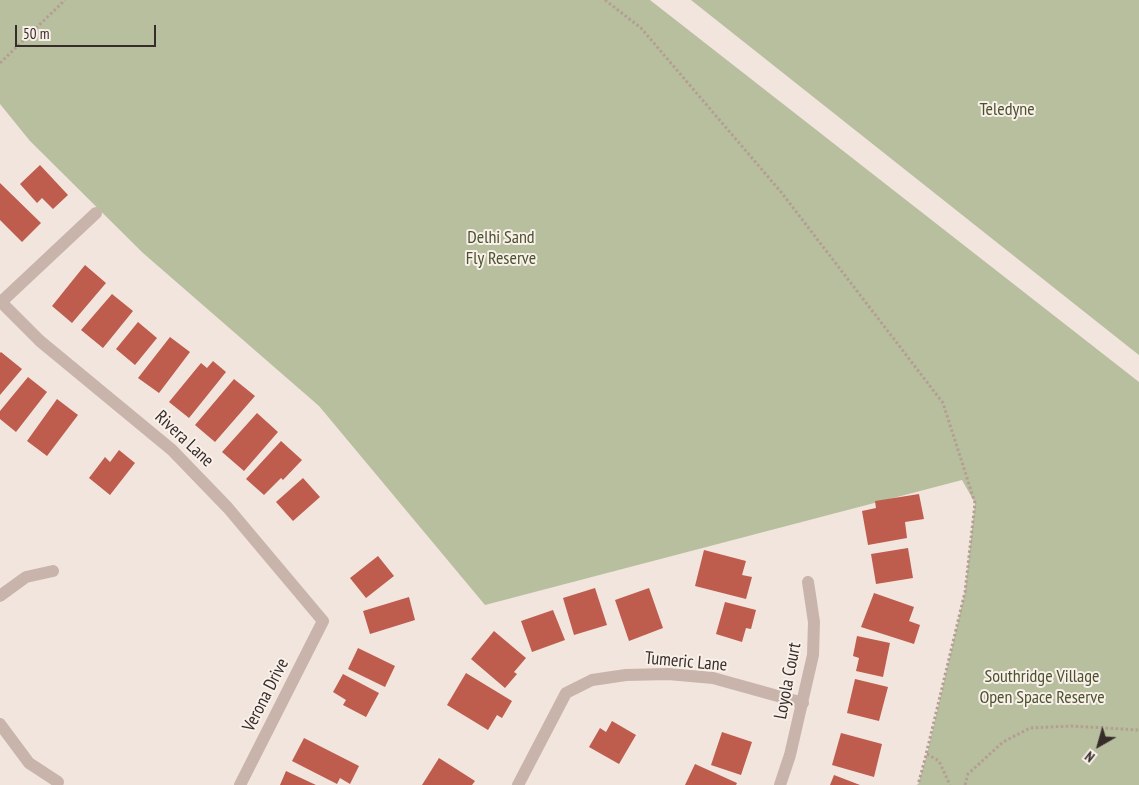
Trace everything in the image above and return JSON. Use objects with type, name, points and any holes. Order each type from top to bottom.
[{"type":"street","points":[[0,302],[96,213]]},
{"type":"street","name":"Rivera Lane","points":[[0,302],[40,341],[179,456],[228,508],[323,621]]},
{"type":"street","points":[[0,596],[26,577],[53,571]]},
{"type":"street","name":"Loyola Court","points":[[780,785],[790,755],[813,655],[814,622],[808,582]]},
{"type":"street","name":"Verona Drive","points":[[240,785],[323,621]]},
{"type":"street","name":"Tumeric Lane","points":[[518,785],[566,693],[592,680],[609,677],[668,674],[713,678],[803,703]]},
{"type":"street","points":[[0,724],[29,763],[58,782]]},
{"type":"path","points":[[0,62],[65,0]]},
{"type":"path","points":[[605,0],[641,28],[781,192],[943,403],[976,503],[965,592],[918,785]]},
{"type":"path","points":[[965,785],[968,774],[1003,742],[1030,728],[1071,726],[1139,730]]},
{"type":"path","points":[[927,754],[939,761],[950,785]]},
{"type":"green space","name":"Delhi Sand Fly Reserve","points":[[0,0],[650,0],[1139,382],[1139,785],[918,785],[965,592],[975,503],[962,480],[485,605],[319,406],[143,253],[30,141],[0,104]]},
{"type":"green space","name":"Teledyne","points":[[691,0],[1139,0],[1139,355],[1130,348]]},
{"type":"building","points":[[40,165],[68,195],[53,209],[42,198],[37,203],[20,184]]},
{"type":"building","points":[[0,183],[41,223],[22,242],[0,220]]},
{"type":"building","points":[[85,265],[106,283],[72,323],[52,306]]},
{"type":"building","points":[[112,294],[133,311],[103,348],[81,330]]},
{"type":"building","points":[[138,322],[157,338],[135,365],[116,349]]},
{"type":"building","points":[[170,337],[190,352],[159,393],[138,378]]},
{"type":"building","points":[[0,353],[22,369],[0,395]]},
{"type":"building","points":[[213,361],[226,372],[189,418],[169,402],[201,363],[207,368]]},
{"type":"building","points":[[28,377],[47,392],[16,432],[0,419],[0,411]]},
{"type":"building","points":[[234,379],[255,396],[215,442],[195,425]]},
{"type":"building","points":[[57,399],[78,415],[47,456],[27,441]]},
{"type":"building","points":[[257,413],[278,432],[244,471],[222,452]]},
{"type":"building","points":[[281,441],[302,460],[283,480],[281,478],[264,495],[246,479]]},
{"type":"building","points":[[119,450],[135,463],[110,495],[89,478],[105,457],[110,462]]},
{"type":"building","points":[[303,478],[320,497],[293,521],[276,502]]},
{"type":"building","points":[[919,494],[924,519],[905,522],[907,538],[868,545],[862,511],[876,508],[875,501]]},
{"type":"building","points":[[908,548],[913,578],[876,584],[871,554]]},
{"type":"building","points":[[704,550],[746,561],[742,575],[752,577],[746,599],[695,586]]},
{"type":"building","points":[[378,556],[394,576],[366,598],[350,578]]},
{"type":"building","points":[[595,588],[607,625],[574,635],[563,598]]},
{"type":"building","points":[[649,588],[663,628],[629,641],[615,600]]},
{"type":"building","points":[[874,593],[914,607],[909,621],[920,625],[914,644],[861,627]]},
{"type":"building","points":[[409,597],[415,620],[370,634],[363,611]]},
{"type":"building","points":[[725,602],[756,610],[751,629],[746,628],[742,642],[716,634]]},
{"type":"building","points":[[553,610],[565,640],[532,652],[521,621]]},
{"type":"building","points":[[494,631],[526,658],[514,672],[517,674],[505,688],[471,659]]},
{"type":"building","points":[[857,636],[890,643],[883,677],[856,671],[859,658],[853,656]]},
{"type":"building","points":[[358,648],[395,666],[385,687],[348,669]]},
{"type":"building","points":[[466,673],[512,701],[502,718],[497,715],[488,730],[447,705]]},
{"type":"building","points":[[343,674],[379,693],[366,717],[343,705],[346,700],[333,692]]},
{"type":"building","points":[[855,679],[888,687],[879,721],[847,713]]},
{"type":"building","points":[[612,721],[636,735],[619,764],[589,747],[600,728],[606,732]]},
{"type":"building","points":[[722,732],[752,742],[741,775],[711,765]]},
{"type":"building","points":[[841,733],[882,744],[874,777],[832,765]]},
{"type":"building","points":[[304,738],[359,766],[350,784],[340,778],[337,784],[292,761]]},
{"type":"building","points":[[439,758],[475,781],[472,785],[422,785]]},
{"type":"building","points":[[695,764],[737,783],[736,785],[685,785]]},
{"type":"building","points":[[286,771],[316,785],[280,785]]},
{"type":"building","points":[[834,775],[860,785],[830,785]]},
{"type":"park label","name":"Southridge Village Open Space Reserve","points":[[1042,688]]}]
